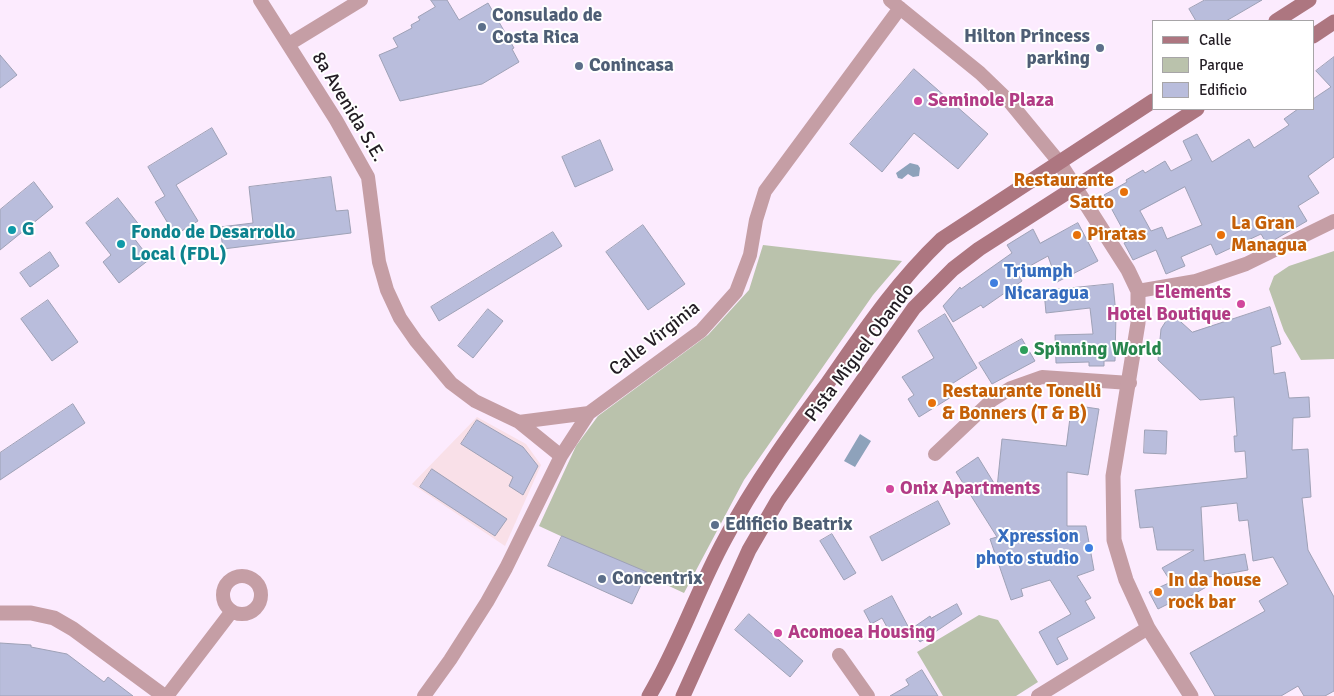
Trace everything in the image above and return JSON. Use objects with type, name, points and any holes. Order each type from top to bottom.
[{"type":"main road","points":[[1277,20],[1302,3]]},
{"type":"main road","points":[[1314,35],[1334,22]]},
{"type":"main road","name":"Pista Miguel Obando","points":[[649,696],[663,672],[724,541],[754,485],[884,302],[913,266],[942,239],[1152,102]]},
{"type":"main road","name":"Pista Miguel Obando","points":[[682,696],[749,550],[778,500],[914,308],[953,268],[1076,186],[1195,110]]},
{"type":"street","name":"8a Avenida S.E.","points":[[260,0],[289,44],[368,177],[380,262],[387,290],[400,318],[433,364],[451,383],[475,401],[519,422],[561,456]]},
{"type":"street","points":[[289,44],[361,0]]},
{"type":"street","points":[[895,4],[980,73],[1008,100],[1059,162],[1076,186],[1128,270],[1138,292],[1138,323],[1130,383],[1113,476],[1114,540],[1126,580],[1148,628],[1191,696]]},
{"type":"street","name":"Calle Virginia","points":[[424,696],[450,660],[487,602],[506,568],[561,456],[589,413],[701,331],[736,292],[750,255],[756,220],[765,191],[895,4]]},
{"type":"street","points":[[1138,292],[1196,281],[1246,264],[1334,220]]},
{"type":"street","points":[[935,454],[992,400],[1011,388],[1042,377],[1130,383]]},
{"type":"street","points":[[519,422],[589,413]]},
{"type":"street","points":[[0,613],[31,613],[54,618],[73,629],[166,696],[232,611]]},
{"type":"street","points":[[1038,696],[1148,628]]},
{"type":"street","points":[[839,655],[868,696]]},
{"type":"shaded area","points":[[477,417],[526,444],[541,465],[505,546],[412,484]]},
{"type":"green space","points":[[763,245],[902,261],[873,295],[744,480],[684,593],[539,526],[576,446],[598,416],[708,335],[749,290]]},
{"type":"green space","points":[[1334,251],[1334,359],[1301,360],[1284,331],[1269,289],[1274,276],[1289,266]]},
{"type":"green space","points":[[979,615],[998,620],[1038,682],[1016,696],[943,696],[917,652]]},
{"type":"water","points":[[910,163],[918,165],[920,168],[919,176],[913,177],[908,174],[902,179],[898,178],[896,173]]},
{"type":"water","points":[[860,434],[871,441],[855,467],[844,461]]},
{"type":"building","points":[[431,0],[447,0],[459,20],[488,3],[514,48],[512,49],[519,62],[482,84],[400,101],[379,55],[398,47],[393,38],[412,28],[411,25],[420,20],[418,17],[435,7]]},
{"type":"building","points":[[1205,0],[1262,0],[1228,20],[1195,20],[1189,9]]},
{"type":"building","points":[[0,55],[17,75],[0,88]]},
{"type":"building","points":[[1334,57],[1334,157],[1308,176],[1319,193],[1298,206],[1307,221],[1267,244],[1261,234],[1216,255],[1211,244],[1181,257],[1185,266],[1166,274],[1156,250],[1133,260],[1124,243],[1129,241],[1104,195],[1143,170],[1145,173],[1165,161],[1171,171],[1192,160],[1183,141],[1197,134],[1212,162],[1249,139],[1254,148],[1289,125],[1284,119],[1297,110],[1314,110],[1314,98],[1331,87],[1316,71]],"holes":[[[1185,187],[1202,225],[1167,239],[1162,227],[1151,231],[1140,211]]]},
{"type":"building","name":"Seminole Plaza","points":[[914,69],[988,134],[958,169],[914,133],[882,172],[850,144]]},
{"type":"building","points":[[212,128],[227,154],[176,185],[198,221],[175,235],[155,202],[165,196],[148,167]]},
{"type":"building","points":[[600,140],[613,170],[575,187],[562,157]]},
{"type":"building","points":[[331,177],[336,211],[348,210],[351,233],[223,249],[220,227],[253,223],[249,187]]},
{"type":"building","name":"G","points":[[34,182],[53,207],[0,250],[0,210]]},
{"type":"building","name":"Fondo de Desarrollo Local (FDL)","points":[[118,198],[140,226],[130,233],[150,259],[119,283],[103,262],[111,255],[86,223]]},
{"type":"building","points":[[1078,223],[1098,261],[1057,282],[1048,256],[1017,273],[1022,281],[983,308],[981,305],[953,322],[943,306],[960,287],[961,289],[1012,253],[1007,245],[1033,229],[1040,243]]},
{"type":"building","points":[[643,225],[685,284],[648,310],[606,252]]},
{"type":"building","points":[[553,232],[562,246],[439,321],[431,307]]},
{"type":"building","points":[[50,252],[59,266],[30,287],[20,273]]},
{"type":"building","points":[[1113,284],[1116,314],[1115,361],[1104,361],[1104,366],[1089,366],[1089,362],[1056,363],[1055,335],[1093,334],[1090,308],[1046,313],[1044,291]]},
{"type":"building","points":[[48,300],[78,342],[52,361],[21,319]]},
{"type":"building","points":[[1270,307],[1281,344],[1271,347],[1274,374],[1285,372],[1289,398],[1309,397],[1310,417],[1293,418],[1292,450],[1308,449],[1311,497],[1302,498],[1308,550],[1334,597],[1334,691],[1325,696],[1304,696],[1298,686],[1281,696],[1215,696],[1190,653],[1265,611],[1259,601],[1288,584],[1273,557],[1253,561],[1248,520],[1239,521],[1237,503],[1201,507],[1204,561],[1245,554],[1248,570],[1203,578],[1208,586],[1182,601],[1180,598],[1158,609],[1149,592],[1171,582],[1162,568],[1194,550],[1157,550],[1153,527],[1140,528],[1135,490],[1247,478],[1245,451],[1235,452],[1234,436],[1237,436],[1234,397],[1200,400],[1158,360],[1161,329],[1171,313],[1192,332]]},
{"type":"building","points":[[488,309],[503,321],[473,358],[458,346]]},
{"type":"building","points":[[945,314],[977,368],[950,385],[956,394],[919,417],[908,399],[914,395],[902,377],[934,358],[918,331]]},
{"type":"building","points":[[1022,339],[1035,361],[992,384],[979,363]]},
{"type":"building","points":[[73,404],[85,423],[0,480],[0,453]]},
{"type":"building","points":[[1072,405],[1099,409],[1088,475],[1067,472],[1067,526],[1086,526],[1094,570],[1077,576],[1091,598],[1085,601],[1095,618],[1057,638],[1068,659],[1057,665],[1039,632],[1071,614],[1050,580],[1021,589],[1023,596],[1011,600],[990,539],[997,537],[956,472],[978,457],[997,488],[1002,439],[1066,446]]},
{"type":"building","points":[[477,420],[523,447],[538,466],[523,495],[509,486],[513,477],[461,444]]},
{"type":"building","points":[[1145,430],[1167,431],[1166,454],[1144,453]]},
{"type":"building","points":[[432,469],[507,519],[495,536],[420,487]]},
{"type":"building","points":[[938,501],[950,524],[882,561],[870,537]]},
{"type":"building","points":[[832,534],[856,573],[844,580],[820,541]]},
{"type":"building","points":[[562,536],[647,572],[632,604],[548,566]]},
{"type":"building","points":[[892,596],[910,630],[893,638],[882,618],[871,624],[864,611]]},
{"type":"building","points":[[957,604],[962,614],[920,642],[911,629],[930,616],[931,618]]},
{"type":"building","points":[[749,614],[803,661],[790,677],[735,630]]},
{"type":"building","points":[[0,643],[31,645],[31,647],[67,654],[104,682],[108,677],[133,696],[0,696]]},
{"type":"building","points":[[922,670],[938,696],[890,696],[909,685],[906,680]]},
{"type":"place","name":"Consulado de Costa Rica","points":[[482,27]]},
{"type":"place","name":"Hilton Princess parking","points":[[1100,48]]},
{"type":"place","name":"Conincasa","points":[[579,66]]},
{"type":"place","name":"Seminole Plaza","points":[[918,101]]},
{"type":"place","name":"Restaurante Satto","points":[[1124,192]]},
{"type":"place","name":"G","points":[[12,230]]},
{"type":"place","name":"Piratas","points":[[1077,235]]},
{"type":"place","name":"La Gran Managua","points":[[1221,235]]},
{"type":"place","name":"Fondo de Desarrollo Local (FDL)","points":[[121,244]]},
{"type":"place","name":"Triumph Nicaragua","points":[[994,283]]},
{"type":"place","name":"Elements Hotel Boutique","points":[[1241,304]]},
{"type":"place","name":"Spinning World","points":[[1024,350]]},
{"type":"place","name":"Restaurante Tonelli & Bonners (T & B)","points":[[932,403]]},
{"type":"place","name":"Onix Apartments","points":[[890,489]]},
{"type":"place","name":"Edificio Beatrix","points":[[715,525]]},
{"type":"place","name":"Xpression photo studio","points":[[1089,548]]},
{"type":"place","name":"Concentrix","points":[[602,579]]},
{"type":"place","name":"In da house rock bar","points":[[1158,592]]},
{"type":"place","name":"Acomoea Housing","points":[[778,633]]}]
